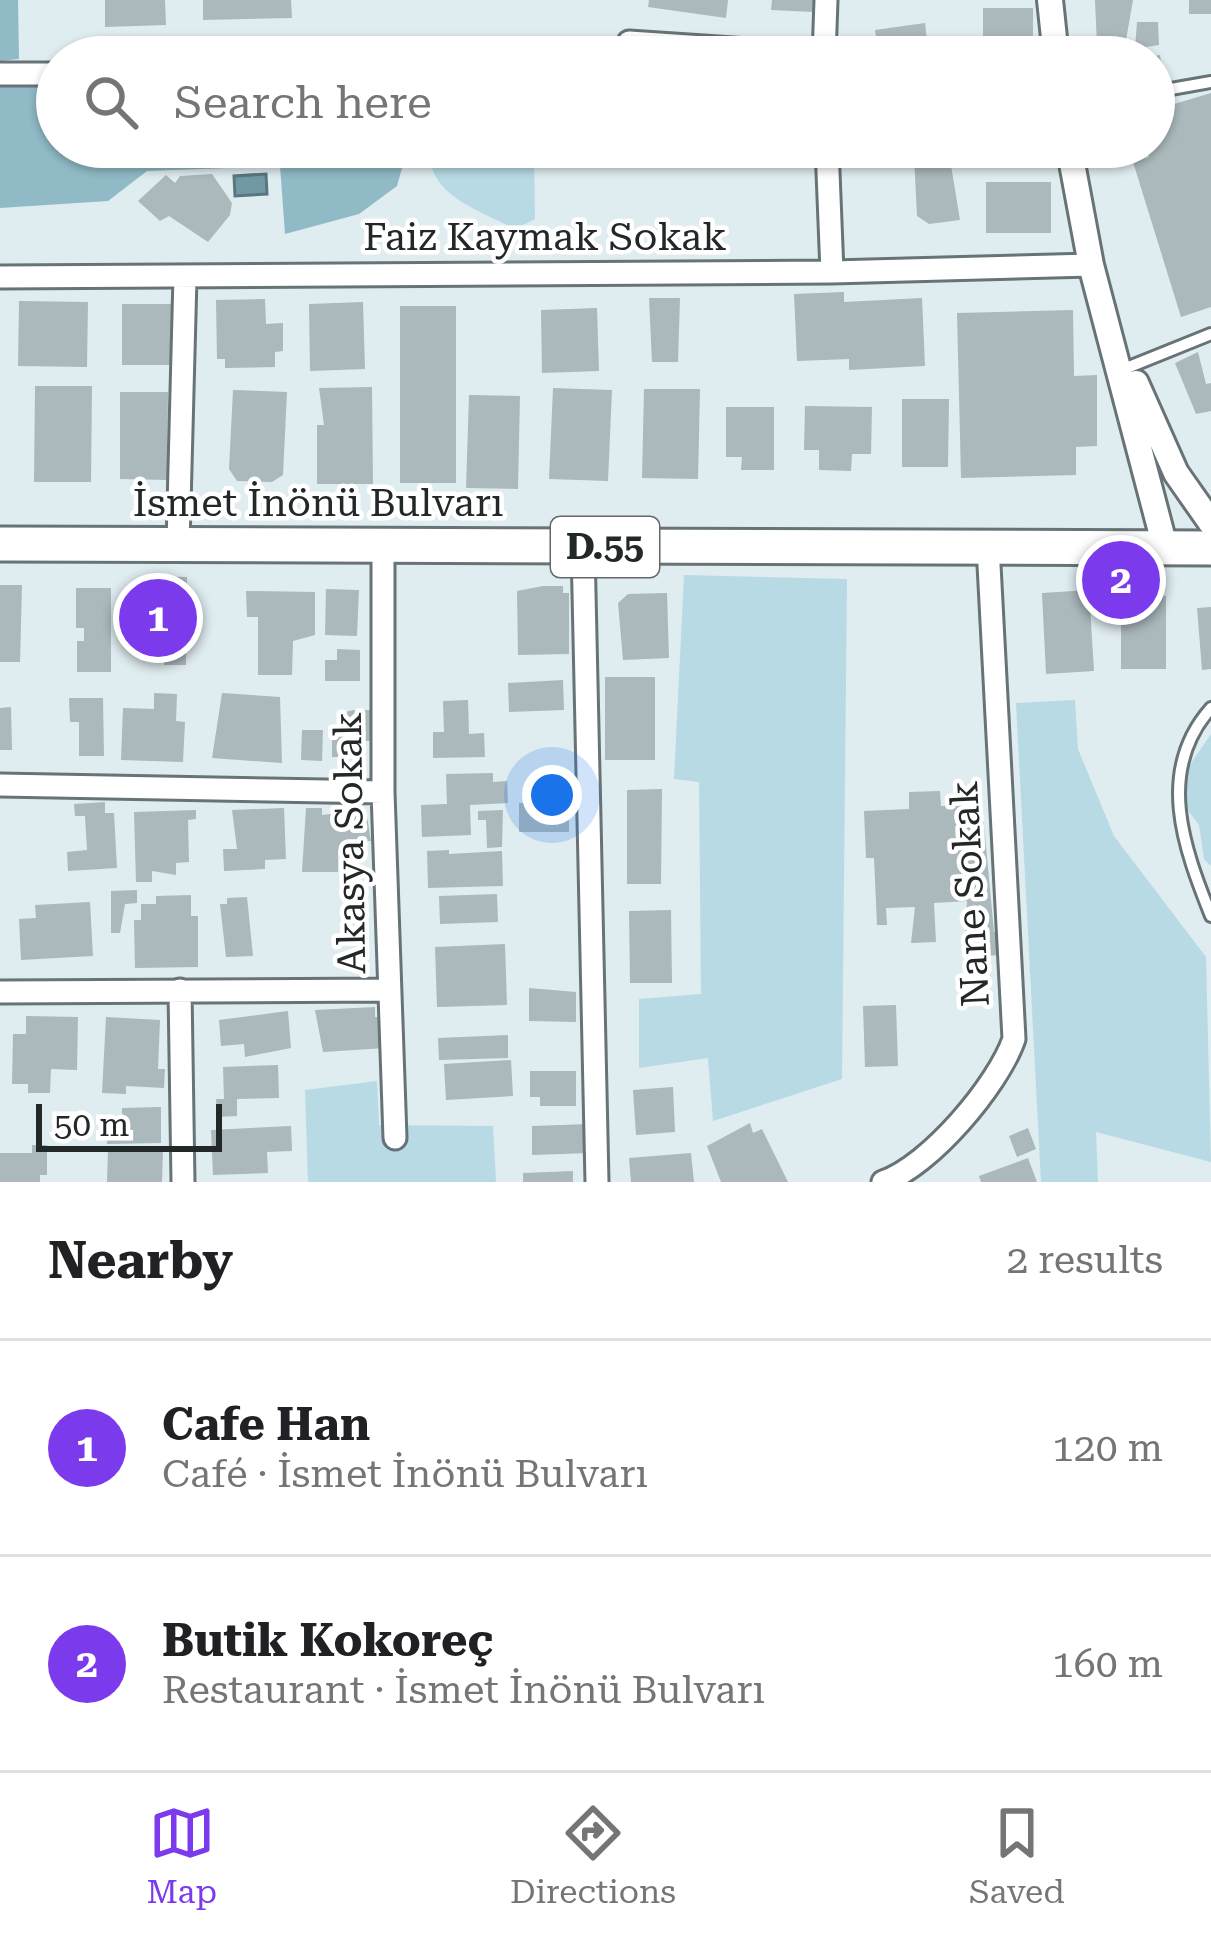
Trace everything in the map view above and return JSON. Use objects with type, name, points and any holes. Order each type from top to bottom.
[{"type":"main road","name":"İsmet İnönü Bulvarı","points":[[0,544],[1211,548]]},
{"type":"street","points":[[825,36],[826,0]]},
{"type":"street","points":[[1050,0],[1054,36]]},
{"type":"street","points":[[0,74],[36,74]]},
{"type":"street","points":[[828,168],[832,272]]},
{"type":"street","points":[[1073,168],[1091,265],[1111,326],[1165,547]]},
{"type":"street","name":"Faiz Kaymak Sokak","points":[[0,277],[832,272],[1091,265]]},
{"type":"street","points":[[178,544],[185,277]]},
{"type":"street","points":[[1111,326],[1176,473],[1211,523]]},
{"type":"street","name":"Akasya Sokak","points":[[382,546],[383,792],[395,1138]]},
{"type":"street","name":"Nane Sokak","points":[[883,1182],[934,1147],[1005,1066],[1014,1039],[988,546]]},
{"type":"street","points":[[583,547],[597,1182]]},
{"type":"street","points":[[0,785],[383,792]]},
{"type":"street","points":[[180,990],[183,1182]]},
{"type":"street","points":[[0,992],[389,991]]},
{"type":"lane","points":[[1175,88],[1211,82]]},
{"type":"lane","points":[[1129,367],[1211,334]]},
{"type":"lane","points":[[1211,708],[1192,735],[1176,793],[1182,842],[1211,916]]},
{"type":"shaded area","points":[[0,0],[18,0],[19,59],[0,61]]},
{"type":"shaded area","points":[[36,85],[36,168],[227,168],[147,171],[108,201],[0,208],[0,86]]},
{"type":"shaded area","points":[[280,168],[402,168],[397,186],[359,214],[285,234]]},
{"type":"shaded area","points":[[433,168],[534,168],[535,219],[515,229],[457,199]]},
{"type":"shaded area","points":[[266,174],[267,194],[235,196],[234,176]]},
{"type":"shaded area","points":[[684,575],[847,579],[842,1079],[713,1121],[708,1058],[639,1068],[639,999],[701,994],[699,782],[674,779]]},
{"type":"shaded area","points":[[1075,700],[1078,749],[1114,836],[1206,957],[1211,1162],[1096,1132],[1098,1182],[1041,1182],[1016,703]]},
{"type":"shaded area","points":[[1211,734],[1211,866],[1204,859],[1199,825],[1181,801],[1187,769]]},
{"type":"shaded area","points":[[377,1081],[379,1125],[493,1126],[496,1182],[308,1182],[305,1090]]},
{"type":"building","points":[[105,0],[165,0],[166,25],[105,27]]},
{"type":"building","points":[[203,0],[291,0],[292,18],[203,20]]},
{"type":"building","points":[[649,0],[728,0],[726,18],[648,7]]},
{"type":"building","points":[[772,0],[814,0],[814,12],[771,10]]},
{"type":"building","points":[[1095,0],[1133,0],[1127,36],[1097,36]]},
{"type":"building","points":[[1189,0],[1211,0],[1211,14],[1189,14]]},
{"type":"building","points":[[983,8],[1033,8],[1033,36],[983,36]]},
{"type":"building","points":[[1137,22],[1158,22],[1159,36],[1136,36]]},
{"type":"building","points":[[925,23],[927,36],[876,36],[875,30]]},
{"type":"building","points":[[1211,93],[1211,307],[1181,317],[1135,168],[1175,168],[1175,104]]},
{"type":"building","points":[[915,168],[951,168],[960,220],[929,224],[917,216]]},
{"type":"building","points":[[212,174],[232,203],[230,215],[208,242],[169,216],[160,221],[138,201],[166,175],[175,183],[180,176]]},
{"type":"building","points":[[986,182],[1051,182],[1051,233],[986,233]]},
{"type":"building","points":[[844,292],[844,302],[922,298],[925,366],[849,370],[849,359],[797,361],[794,294]]},
{"type":"building","points":[[649,298],[680,298],[678,362],[652,362]]},
{"type":"building","points":[[265,299],[266,324],[283,323],[283,351],[275,352],[275,367],[225,368],[225,359],[217,359],[216,300]]},
{"type":"building","points":[[19,301],[88,302],[87,367],[18,366]]},
{"type":"building","points":[[363,302],[365,369],[310,371],[309,304]]},
{"type":"building","points":[[122,304],[172,304],[171,365],[122,365]]},
{"type":"building","points":[[400,306],[456,306],[456,483],[400,483]]},
{"type":"building","points":[[597,308],[599,371],[542,373],[541,310]]},
{"type":"building","points":[[1073,310],[1074,376],[1097,375],[1097,446],[1076,447],[1076,475],[961,478],[957,313]]},
{"type":"building","points":[[1198,352],[1206,384],[1211,383],[1211,411],[1196,414],[1175,363]]},
{"type":"building","points":[[35,386],[92,386],[91,482],[34,482]]},
{"type":"building","points":[[372,387],[373,484],[317,484],[317,425],[324,425],[319,388]]},
{"type":"building","points":[[553,388],[612,390],[608,481],[549,479]]},
{"type":"building","points":[[644,389],[700,389],[698,479],[642,478]]},
{"type":"building","points":[[233,390],[287,392],[283,475],[272,482],[237,481],[229,469]]},
{"type":"building","points":[[120,392],[168,392],[167,480],[120,479]]},
{"type":"building","points":[[469,395],[520,396],[518,489],[466,488]]},
{"type":"building","points":[[902,399],[949,399],[948,467],[902,467]]},
{"type":"building","points":[[805,406],[872,407],[871,454],[852,454],[851,471],[819,470],[819,450],[804,450]]},
{"type":"building","points":[[726,407],[774,407],[774,470],[741,470],[742,457],[726,457]]},
{"type":"building","points":[[148,576],[187,577],[186,665],[164,665],[164,657],[135,656],[135,625],[147,625]]},
{"type":"building","points":[[0,585],[22,585],[20,662],[0,662]]},
{"type":"building","points":[[563,586],[563,593],[569,593],[569,654],[518,655],[517,591]]},
{"type":"building","points":[[76,588],[111,588],[111,672],[77,672],[77,641],[84,641],[84,628],[76,628]]},
{"type":"building","points":[[326,589],[359,590],[357,636],[325,635]]},
{"type":"building","points":[[1089,590],[1094,671],[1046,674],[1042,593]]},
{"type":"building","points":[[246,591],[315,592],[315,635],[293,641],[292,675],[258,675],[258,617],[247,617]]},
{"type":"building","points":[[667,593],[669,658],[623,660],[618,603],[628,594]]},
{"type":"building","points":[[1121,595],[1166,596],[1166,669],[1121,669]]},
{"type":"building","points":[[1211,607],[1211,669],[1202,670],[1197,608]]},
{"type":"building","points":[[337,649],[360,650],[360,681],[325,681],[325,660],[337,660]]},
{"type":"building","points":[[605,677],[655,677],[655,760],[605,760]]},
{"type":"building","points":[[563,680],[564,710],[509,712],[508,683]]},
{"type":"building","points":[[154,693],[177,694],[176,721],[185,722],[183,762],[121,760],[123,708],[154,709]]},
{"type":"building","points":[[222,693],[280,697],[282,763],[212,758]]},
{"type":"building","points":[[69,698],[103,698],[104,756],[79,756],[79,722],[70,722]]},
{"type":"building","points":[[468,700],[469,734],[484,733],[485,757],[433,758],[433,732],[444,732],[443,701]]},
{"type":"building","points":[[11,707],[12,750],[0,750],[0,708]]},
{"type":"building","points":[[371,710],[371,741],[350,741],[350,757],[332,757],[332,733],[342,733],[342,713]]},
{"type":"building","points":[[302,730],[323,730],[322,761],[301,760]]},
{"type":"building","points":[[493,773],[493,782],[507,781],[508,803],[470,805],[471,835],[422,837],[421,805],[447,804],[446,774]]},
{"type":"building","points":[[662,789],[661,884],[627,884],[627,790]]},
{"type":"building","points":[[940,791],[941,806],[982,804],[994,932],[1000,932],[1001,955],[964,957],[967,901],[934,903],[936,942],[911,943],[915,907],[886,908],[887,925],[877,925],[874,858],[866,858],[864,811],[909,809],[909,792]]},
{"type":"building","points":[[105,802],[105,813],[114,813],[117,868],[68,871],[67,852],[87,850],[85,816],[75,816],[74,804]]},
{"type":"building","points":[[519,803],[553,803],[553,809],[569,809],[569,832],[519,832]]},
{"type":"building","points":[[284,808],[286,859],[265,860],[265,869],[224,871],[223,849],[237,849],[232,810]]},
{"type":"building","points":[[306,808],[322,808],[322,815],[366,810],[371,841],[362,841],[363,850],[338,850],[338,872],[302,872]]},
{"type":"building","points":[[196,810],[196,819],[188,820],[189,862],[176,863],[176,875],[152,871],[152,882],[136,882],[134,812]]},
{"type":"building","points":[[503,810],[502,847],[487,848],[486,820],[478,820],[478,811]]},
{"type":"building","points":[[449,850],[449,854],[502,851],[503,886],[428,888],[427,851]]},
{"type":"building","points":[[137,890],[137,903],[125,904],[120,933],[111,933],[111,891]]},
{"type":"building","points":[[497,894],[498,922],[440,924],[439,896]]},
{"type":"building","points":[[191,895],[191,916],[198,916],[198,967],[135,968],[134,920],[141,920],[141,904],[156,904],[156,896]]},
{"type":"building","points":[[247,897],[253,956],[226,957],[220,904],[227,904],[227,898]]},
{"type":"building","points":[[90,902],[93,956],[21,960],[19,919],[36,918],[35,905]]},
{"type":"building","points":[[671,910],[672,983],[630,983],[629,911]]},
{"type":"building","points":[[505,944],[507,1005],[437,1007],[435,947]]},
{"type":"building","points":[[529,988],[576,992],[576,1022],[529,1021]]},
{"type":"building","points":[[896,1005],[898,1066],[865,1067],[863,1006]]},
{"type":"building","points":[[375,1007],[375,1017],[384,1017],[385,1048],[323,1052],[315,1010]]},
{"type":"building","points":[[288,1011],[291,1048],[245,1057],[244,1044],[221,1046],[219,1020]]},
{"type":"building","points":[[26,1016],[78,1017],[77,1070],[51,1069],[50,1093],[28,1093],[28,1084],[12,1084],[13,1034],[26,1034]]},
{"type":"building","points":[[106,1017],[160,1020],[158,1069],[165,1069],[164,1088],[126,1086],[126,1094],[102,1093]]},
{"type":"building","points":[[508,1035],[508,1058],[439,1060],[438,1038]]},
{"type":"building","points":[[511,1060],[513,1096],[446,1100],[444,1064]]},
{"type":"building","points":[[278,1065],[279,1098],[237,1099],[237,1116],[217,1117],[216,1099],[224,1099],[223,1067]]},
{"type":"building","points":[[530,1071],[576,1071],[576,1106],[540,1106],[540,1097],[530,1097]]},
{"type":"building","points":[[673,1087],[675,1132],[636,1135],[633,1090]]},
{"type":"building","points":[[161,1107],[161,1143],[107,1144],[106,1116],[122,1115],[122,1108]]},
{"type":"building","points":[[750,1123],[753,1133],[762,1129],[788,1182],[721,1182],[707,1146]]},
{"type":"building","points":[[589,1124],[590,1153],[532,1155],[532,1126]]},
{"type":"building","points":[[291,1126],[292,1151],[267,1152],[268,1173],[213,1175],[211,1130]]},
{"type":"building","points":[[1028,1128],[1036,1149],[1017,1157],[1009,1136]]},
{"type":"building","points":[[32,1145],[47,1145],[47,1175],[40,1175],[40,1182],[0,1182],[0,1153],[32,1153]]},
{"type":"building","points":[[108,1149],[163,1150],[162,1182],[107,1182]]},
{"type":"building","points":[[691,1153],[694,1182],[631,1182],[629,1158]]},
{"type":"building","points":[[1028,1158],[1037,1182],[981,1182],[979,1176]]},
{"type":"building","points":[[573,1171],[573,1182],[523,1182],[523,1173]]},
{"type":"place","name":"Butik Kokoreç","points":[[1121,580]]},
{"type":"place","name":"Cafe Han","points":[[158,618]]}]
